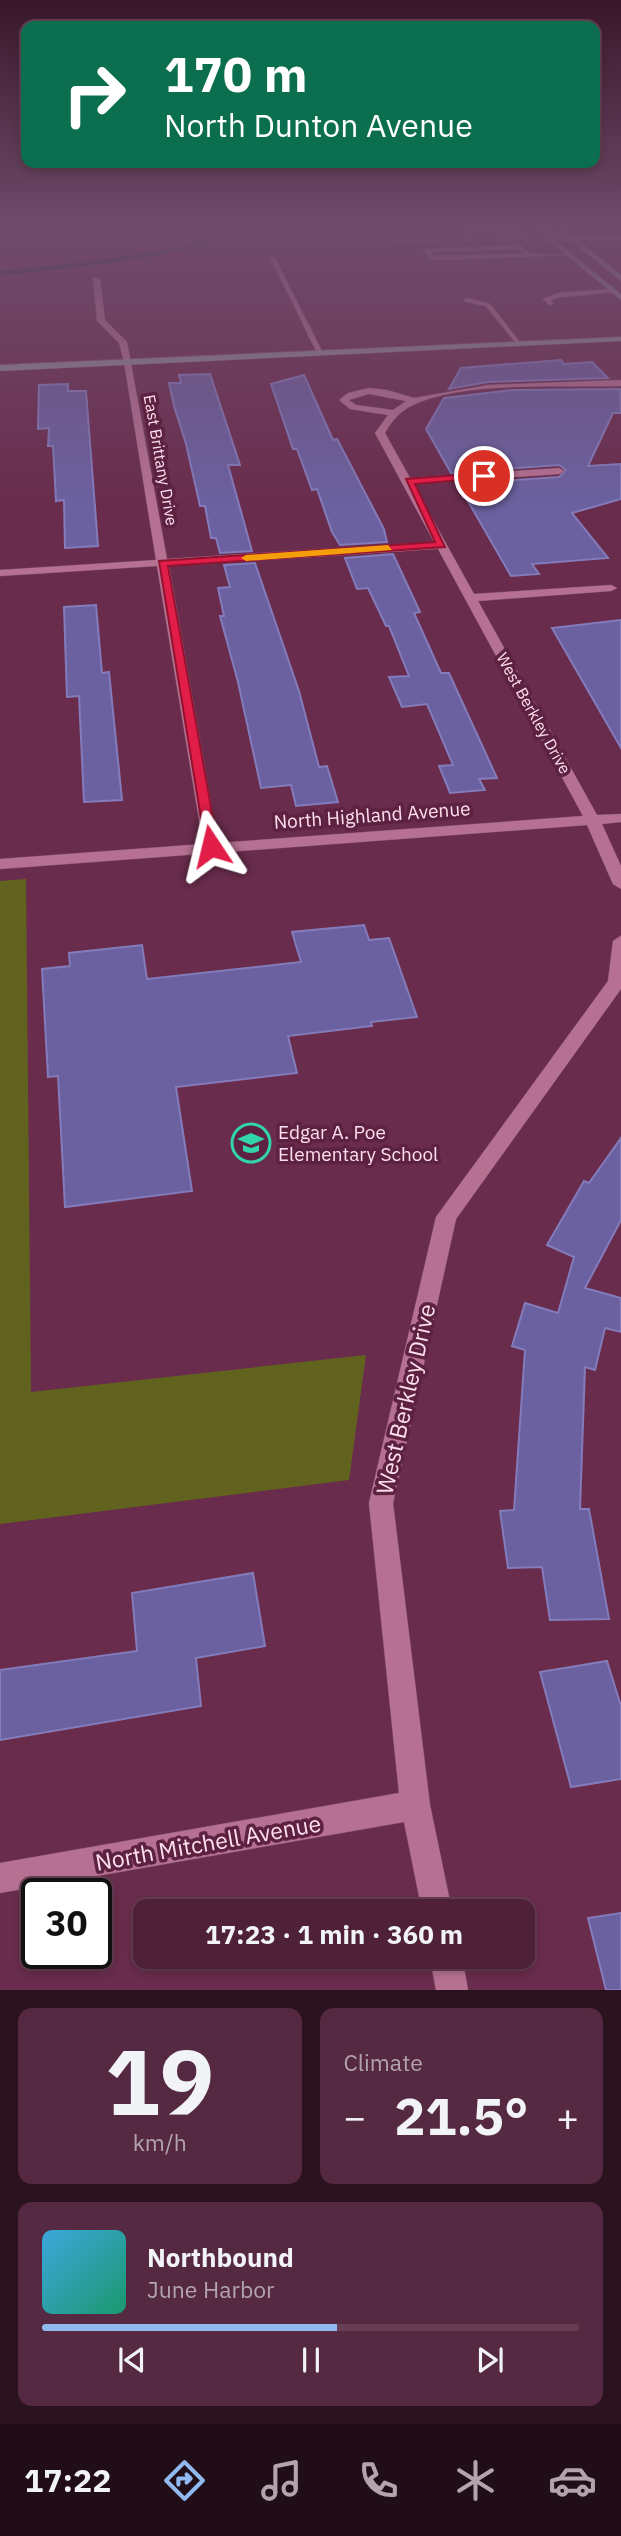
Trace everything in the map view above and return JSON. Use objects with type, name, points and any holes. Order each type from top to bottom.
[{"type":"main road","points":[[0,368],[621,339]]},
{"type":"street","name":"East Brittany Drive","points":[[104,324],[123,342],[128,362],[211,846]]},
{"type":"street","points":[[306,324],[321,353]]},
{"type":"street","points":[[414,401],[396,394],[376,391],[352,393],[343,400],[353,407],[394,413],[414,401],[461,391],[621,383]]},
{"type":"street","name":"West Berkley Drive","points":[[394,413],[389,416],[380,433],[409,481],[441,545],[592,819],[621,884]]},
{"type":"street","points":[[409,481],[559,471]]},
{"type":"street","points":[[0,573],[441,545]]},
{"type":"street","points":[[471,598],[611,588]]},
{"type":"street","name":"North Highland Avenue","points":[[0,864],[211,846],[621,818]]},
{"type":"street","name":"West Berkley Drive","points":[[434,1899],[415,1805],[381,1503],[446,1217],[617,982],[621,941]]},
{"type":"street","name":"North Mitchell Avenue","points":[[0,1878],[415,1805]]},
{"type":"street","points":[[448,1969],[452,1990]]},
{"type":"lane","points":[[503,324],[519,343]]},
{"type":"shaded area","points":[[26,879],[31,1392],[366,1355],[349,1480],[0,1524],[0,881]]},
{"type":"building","points":[[561,360],[564,364],[592,362],[608,378],[488,382],[449,389],[461,368]]},
{"type":"building","points":[[210,374],[240,465],[228,465],[252,551],[220,553],[216,538],[211,538],[205,506],[200,506],[174,406],[169,383],[181,383],[179,375]]},
{"type":"building","points":[[304,375],[333,440],[337,439],[384,529],[387,542],[340,545],[332,532],[317,489],[312,490],[297,449],[293,449],[271,384]]},
{"type":"building","points":[[68,384],[68,391],[86,391],[98,546],[65,548],[64,500],[56,501],[53,446],[48,446],[49,428],[38,429],[39,385]]},
{"type":"building","points":[[620,389],[621,413],[613,413],[588,466],[621,464],[621,499],[572,513],[608,558],[532,564],[539,574],[511,576],[458,484],[559,477],[566,470],[559,465],[451,473],[426,429],[444,398],[513,390]]},
{"type":"building","points":[[393,554],[420,612],[414,613],[441,673],[449,673],[497,778],[479,779],[485,790],[450,793],[439,766],[453,765],[427,704],[402,707],[389,677],[409,676],[389,626],[386,626],[368,588],[357,589],[345,558]]},
{"type":"building","points":[[255,563],[299,691],[319,767],[327,766],[338,802],[296,806],[291,785],[261,788],[238,682],[220,616],[224,616],[218,588],[230,587],[224,565]]},
{"type":"building","points":[[96,605],[102,673],[109,672],[122,800],[84,802],[79,696],[67,697],[64,607]]},
{"type":"building","points":[[621,620],[621,748],[552,628]]},
{"type":"building","points":[[364,925],[369,940],[389,938],[417,1017],[371,1022],[372,1026],[288,1036],[297,1073],[176,1087],[192,1191],[65,1207],[58,1076],[48,1077],[42,969],[70,966],[69,953],[142,945],[147,979],[301,962],[292,932]]},
{"type":"building","points":[[621,1138],[621,1220],[585,1288],[621,1298],[621,1332],[605,1328],[595,1370],[585,1367],[580,1509],[589,1509],[609,1619],[550,1620],[542,1567],[508,1568],[500,1511],[514,1510],[525,1350],[512,1346],[525,1303],[558,1313],[574,1257],[547,1245],[584,1181],[589,1183]]},
{"type":"building","points":[[253,1573],[265,1646],[196,1658],[201,1706],[0,1740],[0,1670],[137,1651],[132,1593]]},
{"type":"building","points":[[607,1661],[621,1706],[621,1779],[571,1787],[540,1672]]},
{"type":"building","points":[[621,1913],[621,1990],[606,1990],[588,1918]]},
{"type":"slow traffic","points":[[246,558],[388,548]]},
{"type":"place","name":"Edgar A. Poe Elementary School","points":[[251,1143]]},
{"type":"route","points":[[211,846],[162,564],[441,545],[409,481],[484,476]]}]
